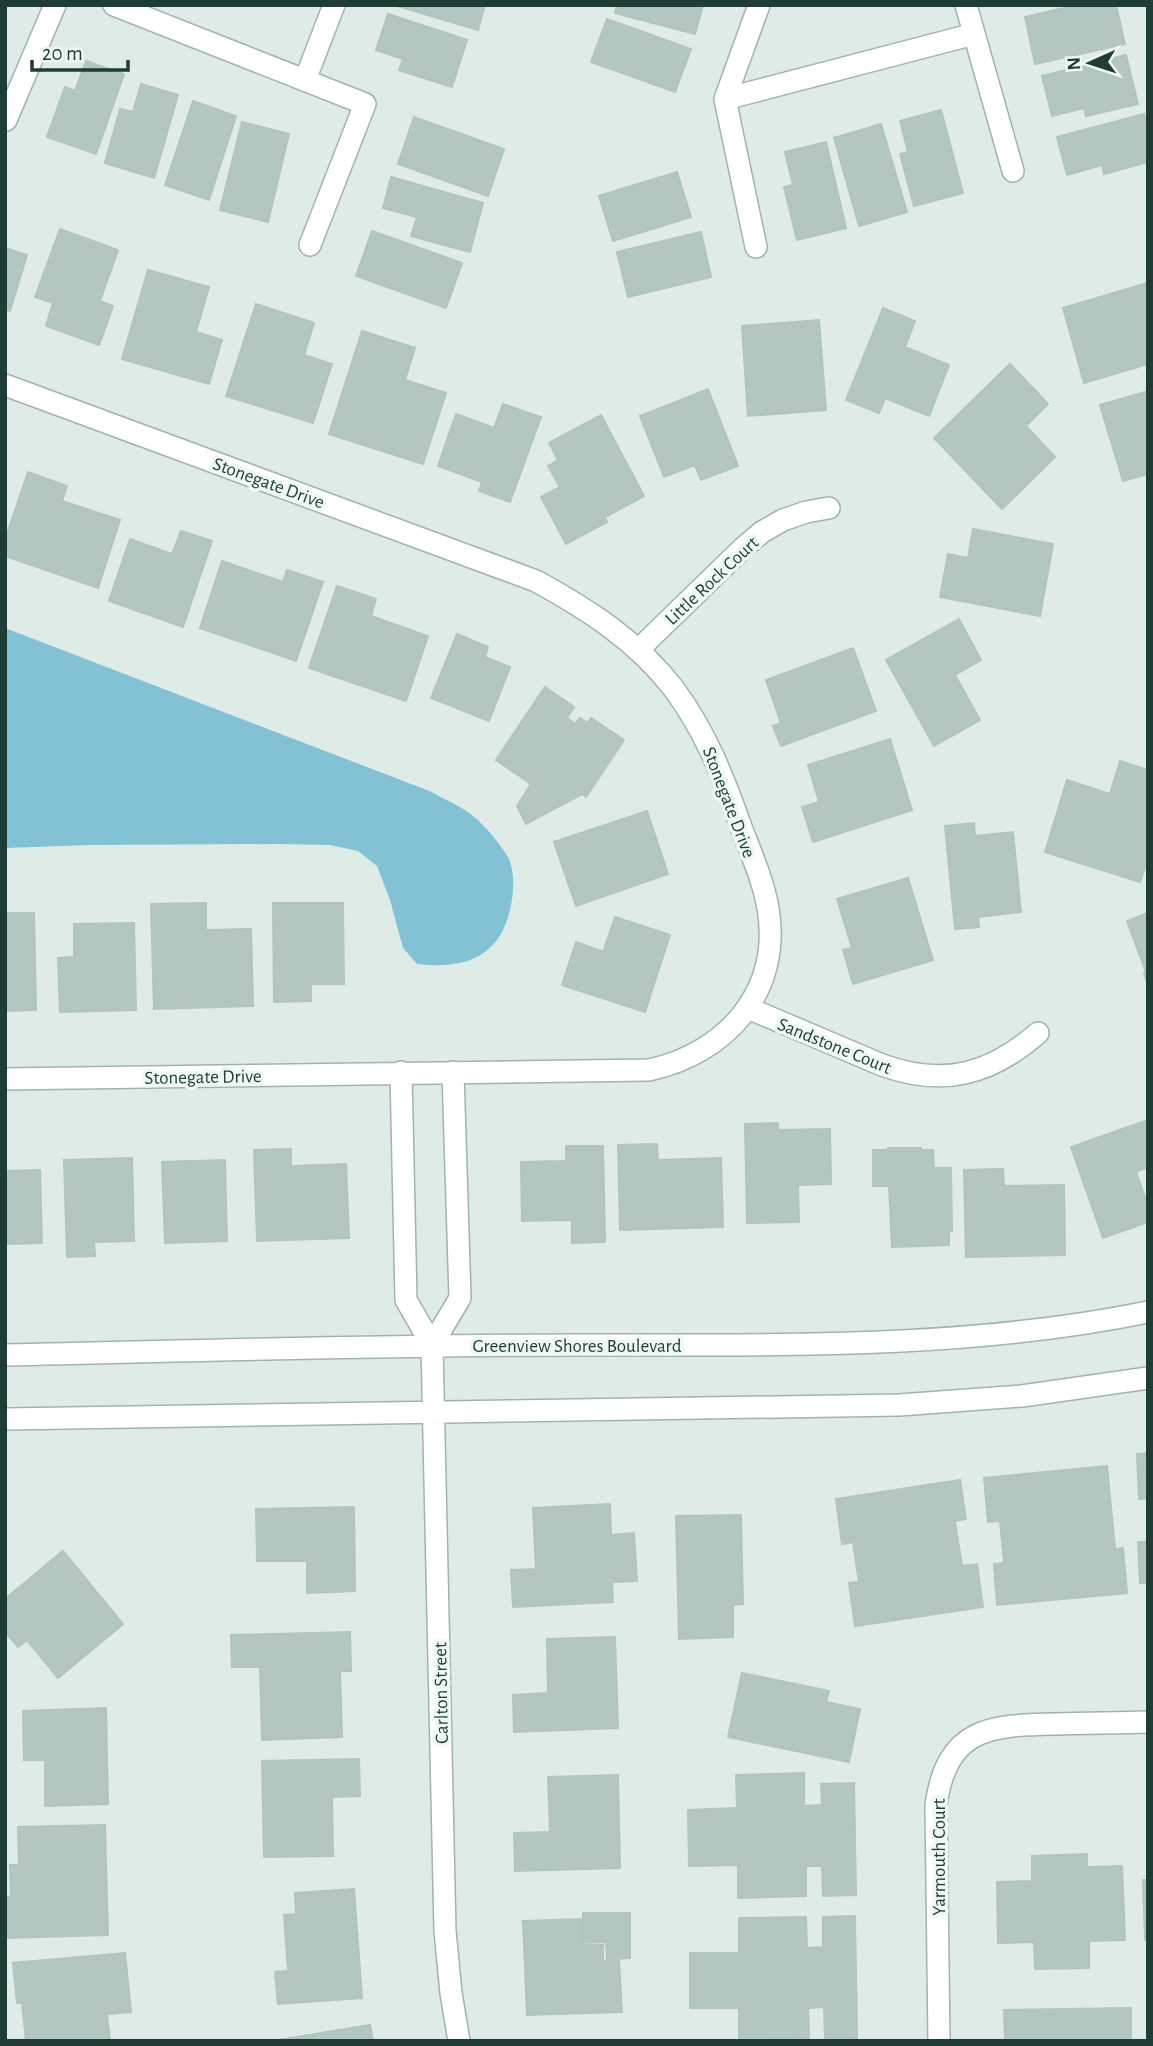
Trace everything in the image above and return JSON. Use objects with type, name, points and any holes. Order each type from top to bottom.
[{"type":"street","points":[[6,120],[55,5]]},
{"type":"street","points":[[305,80],[334,5]]},
{"type":"street","points":[[756,247],[726,99],[760,5]]},
{"type":"street","points":[[966,5],[1013,171]]},
{"type":"street","points":[[120,6],[365,104],[310,245]]},
{"type":"street","points":[[726,99],[974,34]]},
{"type":"street","name":"Stonegate Drive","points":[[5,385],[536,581],[582,606],[638,650],[673,689],[702,732],[724,779],[762,887],[768,908],[770,932],[762,979],[748,1009],[715,1043],[695,1056],[661,1068],[5,1079]]},
{"type":"street","name":"Little Rock Court","points":[[638,650],[762,532],[783,520],[829,508]]},
{"type":"street","name":"Sandstone Court","points":[[748,1009],[882,1065],[905,1073],[929,1076],[953,1076],[999,1062],[1038,1033]]},
{"type":"street","points":[[401,1073],[405,1300],[432,1345],[460,1298],[453,1072]]},
{"type":"street","name":"Greenview Shores Boulevard","points":[[5,1355],[432,1345],[877,1344],[998,1335],[1148,1312]]},
{"type":"street","name":"Carlton Street","points":[[432,1345],[445,1931],[459,2041]]},
{"type":"street","points":[[5,1419],[899,1405],[1022,1396],[1148,1378]]},
{"type":"street","name":"Yarmouth Court","points":[[939,2041],[936,1805],[939,1784],[948,1761],[964,1743],[985,1730],[1009,1724],[1148,1722]]},
{"type":"water","points":[[5,628],[432,792],[463,809],[487,830],[510,862],[513,894],[508,918],[501,934],[481,955],[468,961],[436,965],[417,964],[403,948],[390,900],[377,866],[358,851],[330,845],[90,845],[5,848]]},
{"type":"building","points":[[394,5],[485,5],[478,30]]},
{"type":"building","points":[[617,5],[703,5],[695,34],[615,13]]},
{"type":"building","points":[[1077,5],[1116,5],[1125,44],[1035,64],[1025,17]]},
{"type":"building","points":[[388,14],[467,40],[452,87],[399,70],[403,59],[376,50]]},
{"type":"building","points":[[607,19],[691,49],[675,92],[591,62]]},
{"type":"building","points":[[1126,55],[1138,104],[1086,116],[1084,108],[1052,116],[1042,76]]},
{"type":"building","points":[[86,61],[124,74],[96,154],[47,137],[65,87],[75,91]]},
{"type":"building","points":[[141,84],[178,95],[154,178],[105,163],[120,109],[133,112]]},
{"type":"building","points":[[193,101],[236,116],[209,200],[165,185]]},
{"type":"building","points":[[941,110],[963,193],[914,206],[900,154],[908,152],[900,121]]},
{"type":"building","points":[[1144,114],[1148,129],[1148,162],[1104,174],[1102,165],[1067,175],[1057,137]]},
{"type":"building","points":[[414,117],[504,149],[488,196],[398,164]]},
{"type":"building","points":[[242,122],[289,134],[268,222],[220,210]]},
{"type":"building","points":[[881,124],[907,212],[859,226],[834,138]]},
{"type":"building","points":[[826,142],[846,228],[797,240],[784,187],[793,185],[785,152]]},
{"type":"building","points":[[677,172],[691,217],[613,241],[599,196]]},
{"type":"building","points":[[391,177],[483,203],[470,252],[411,236],[417,217],[383,208]]},
{"type":"building","points":[[60,229],[118,250],[100,301],[113,306],[99,345],[46,326],[53,303],[35,297]]},
{"type":"building","points":[[372,231],[462,263],[446,308],[356,276]]},
{"type":"building","points":[[701,232],[711,277],[628,297],[617,252]]},
{"type":"building","points":[[5,248],[27,255],[10,311],[5,309]]},
{"type":"building","points":[[148,270],[209,287],[196,332],[222,340],[209,384],[122,359]]},
{"type":"building","points":[[1147,283],[1148,364],[1084,383],[1063,308]]},
{"type":"building","points":[[256,304],[314,323],[304,355],[332,364],[313,423],[226,396]]},
{"type":"building","points":[[883,308],[915,321],[905,347],[949,365],[929,416],[885,398],[879,413],[846,400]]},
{"type":"building","points":[[819,320],[826,410],[748,416],[742,326]]},
{"type":"building","points":[[362,331],[415,348],[405,380],[446,393],[423,464],[329,434]]},
{"type":"building","points":[[1010,364],[1048,404],[1026,426],[1055,457],[1002,509],[934,438]]},
{"type":"building","points":[[708,389],[738,466],[701,480],[695,465],[664,477],[640,416]]},
{"type":"building","points":[[1148,391],[1148,474],[1123,481],[1100,405]]},
{"type":"building","points":[[503,404],[541,417],[510,502],[479,491],[482,482],[438,466],[456,414],[494,428]]},
{"type":"building","points":[[601,415],[644,496],[605,517],[607,522],[566,544],[541,497],[560,487],[548,466],[558,460],[549,443]]},
{"type":"building","points":[[28,472],[67,486],[62,501],[120,520],[98,588],[5,556],[5,540]]},
{"type":"building","points":[[973,529],[1053,544],[1040,616],[940,597],[948,554],[968,558]]},
{"type":"building","points":[[181,531],[212,541],[183,627],[109,601],[130,539],[172,554]]},
{"type":"building","points":[[222,561],[283,582],[287,570],[323,582],[296,661],[200,628]]},
{"type":"building","points":[[337,586],[376,599],[371,616],[428,636],[406,701],[309,668]]},
{"type":"building","points":[[959,619],[981,660],[955,675],[980,720],[934,746],[886,660]]},
{"type":"building","points":[[457,634],[488,647],[485,657],[510,667],[489,721],[431,698]]},
{"type":"building","points":[[853,648],[876,711],[781,746],[773,726],[781,723],[766,680]]},
{"type":"building","points":[[545,687],[574,707],[567,718],[575,724],[580,718],[588,723],[591,718],[624,740],[586,797],[582,794],[526,824],[517,806],[531,784],[496,760]]},
{"type":"building","points":[[890,739],[912,810],[813,842],[802,807],[819,802],[808,765]]},
{"type":"building","points":[[1120,761],[1148,770],[1148,859],[1140,882],[1045,852],[1067,780],[1110,794]]},
{"type":"building","points":[[647,811],[668,874],[576,906],[554,842]]},
{"type":"building","points":[[974,823],[975,836],[1013,832],[1021,912],[978,917],[979,927],[955,929],[945,826]]},
{"type":"building","points":[[908,878],[933,960],[853,984],[843,950],[852,948],[837,899]]},
{"type":"building","points":[[206,903],[206,930],[251,929],[253,1006],[154,1009],[151,904]]},
{"type":"building","points":[[273,903],[343,903],[344,984],[311,984],[311,1001],[274,1002]]},
{"type":"building","points":[[5,913],[34,913],[36,1010],[5,1011]]},
{"type":"building","points":[[1148,913],[1148,985],[1144,973],[1146,972],[1127,921]]},
{"type":"building","points":[[615,917],[670,935],[645,1012],[562,985],[576,942],[603,952]]},
{"type":"building","points":[[134,923],[136,1010],[60,1012],[58,958],[74,957],[74,924]]},
{"type":"building","points":[[1148,1120],[1148,1167],[1136,1172],[1148,1206],[1148,1222],[1103,1238],[1071,1147]]},
{"type":"building","points":[[778,1123],[778,1130],[830,1129],[831,1184],[798,1185],[799,1222],[747,1223],[745,1124]]},
{"type":"building","points":[[657,1144],[658,1160],[721,1158],[723,1227],[620,1230],[618,1145]]},
{"type":"building","points":[[566,1146],[603,1146],[605,1242],[572,1243],[572,1220],[522,1221],[521,1162],[566,1161]]},
{"type":"building","points":[[291,1149],[291,1166],[346,1164],[349,1238],[257,1241],[254,1150]]},
{"type":"building","points":[[873,1150],[933,1150],[934,1168],[951,1168],[952,1231],[949,1231],[949,1245],[892,1247],[889,1186],[873,1186]]},
{"type":"building","points":[[132,1158],[134,1241],[94,1242],[95,1256],[67,1257],[64,1160]]},
{"type":"building","points":[[225,1160],[227,1241],[165,1243],[162,1162]]},
{"type":"building","points":[[1003,1169],[1004,1186],[1064,1185],[1065,1255],[966,1257],[964,1170]]},
{"type":"building","points":[[40,1170],[42,1243],[5,1244],[5,1171]]},
{"type":"building","points":[[1148,1453],[1148,1527],[1147,1498],[1139,1499],[1137,1454]]},
{"type":"building","points":[[1107,1466],[1115,1549],[1123,1548],[1127,1593],[997,1605],[994,1564],[1004,1563],[1000,1521],[988,1522],[984,1478]]},
{"type":"building","points":[[960,1480],[966,1519],[955,1521],[962,1566],[977,1564],[983,1607],[855,1626],[849,1583],[859,1582],[853,1542],[842,1544],[836,1499]]},
{"type":"building","points":[[610,1504],[611,1535],[634,1533],[637,1581],[612,1582],[613,1602],[513,1607],[511,1570],[536,1569],[533,1508]]},
{"type":"building","points":[[354,1507],[355,1591],[307,1593],[307,1561],[257,1561],[256,1509]]},
{"type":"building","points":[[741,1515],[743,1604],[733,1605],[733,1637],[679,1639],[676,1516]]},
{"type":"building","points":[[1138,1542],[1148,1542],[1148,1583],[1140,1583]]},
{"type":"building","points":[[63,1551],[123,1624],[58,1678],[27,1640],[18,1647],[5,1632],[5,1599]]},
{"type":"building","points":[[350,1632],[351,1671],[340,1671],[342,1737],[262,1740],[260,1667],[232,1667],[231,1635]]},
{"type":"building","points":[[615,1637],[618,1728],[514,1732],[513,1695],[548,1693],[547,1639]]},
{"type":"building","points":[[742,1673],[829,1691],[826,1702],[860,1709],[849,1762],[728,1737]]},
{"type":"building","points":[[106,1708],[108,1804],[45,1806],[45,1760],[24,1760],[23,1711]]},
{"type":"building","points":[[359,1759],[360,1796],[332,1797],[333,1856],[264,1857],[262,1761]]},
{"type":"building","points":[[804,1773],[804,1806],[822,1805],[821,1784],[854,1783],[856,1895],[823,1896],[822,1866],[806,1866],[806,1896],[738,1898],[738,1865],[689,1866],[688,1810],[737,1808],[736,1775]]},
{"type":"building","points":[[618,1775],[620,1868],[515,1871],[514,1833],[550,1832],[548,1777]]},
{"type":"building","points":[[105,1825],[108,1935],[5,1938],[5,1897],[11,1897],[10,1865],[19,1865],[18,1827]]},
{"type":"building","points":[[1087,1854],[1087,1867],[1122,1866],[1125,1940],[1089,1941],[1089,1968],[1035,1969],[1034,1942],[998,1943],[997,1882],[1032,1881],[1032,1856]]},
{"type":"building","points":[[1143,1880],[1148,1880],[1148,1939],[1145,1940]]},
{"type":"building","points":[[354,1889],[362,1998],[278,2004],[275,1972],[288,1971],[284,1915],[296,1914],[295,1893]]},
{"type":"building","points":[[583,1913],[630,1913],[630,1958],[607,1959],[606,1942],[583,1943]]},
{"type":"building","points":[[855,1916],[857,2038],[825,2038],[824,2007],[808,2008],[809,2038],[739,2040],[739,2008],[690,2008],[690,1953],[739,1953],[739,1918],[806,1917],[807,1948],[823,1947],[823,1917]]},
{"type":"building","points":[[581,1919],[581,1945],[603,1945],[603,1961],[619,1960],[622,2012],[527,2015],[523,1921]]},
{"type":"building","points":[[125,1953],[131,2012],[107,2014],[110,2041],[26,2041],[22,2003],[17,2003],[13,1963]]},
{"type":"building","points":[[1131,2008],[1131,2041],[1005,2041],[1004,2010]]},
{"type":"building","points":[[370,2025],[373,2041],[278,2041],[278,2040]]}]
